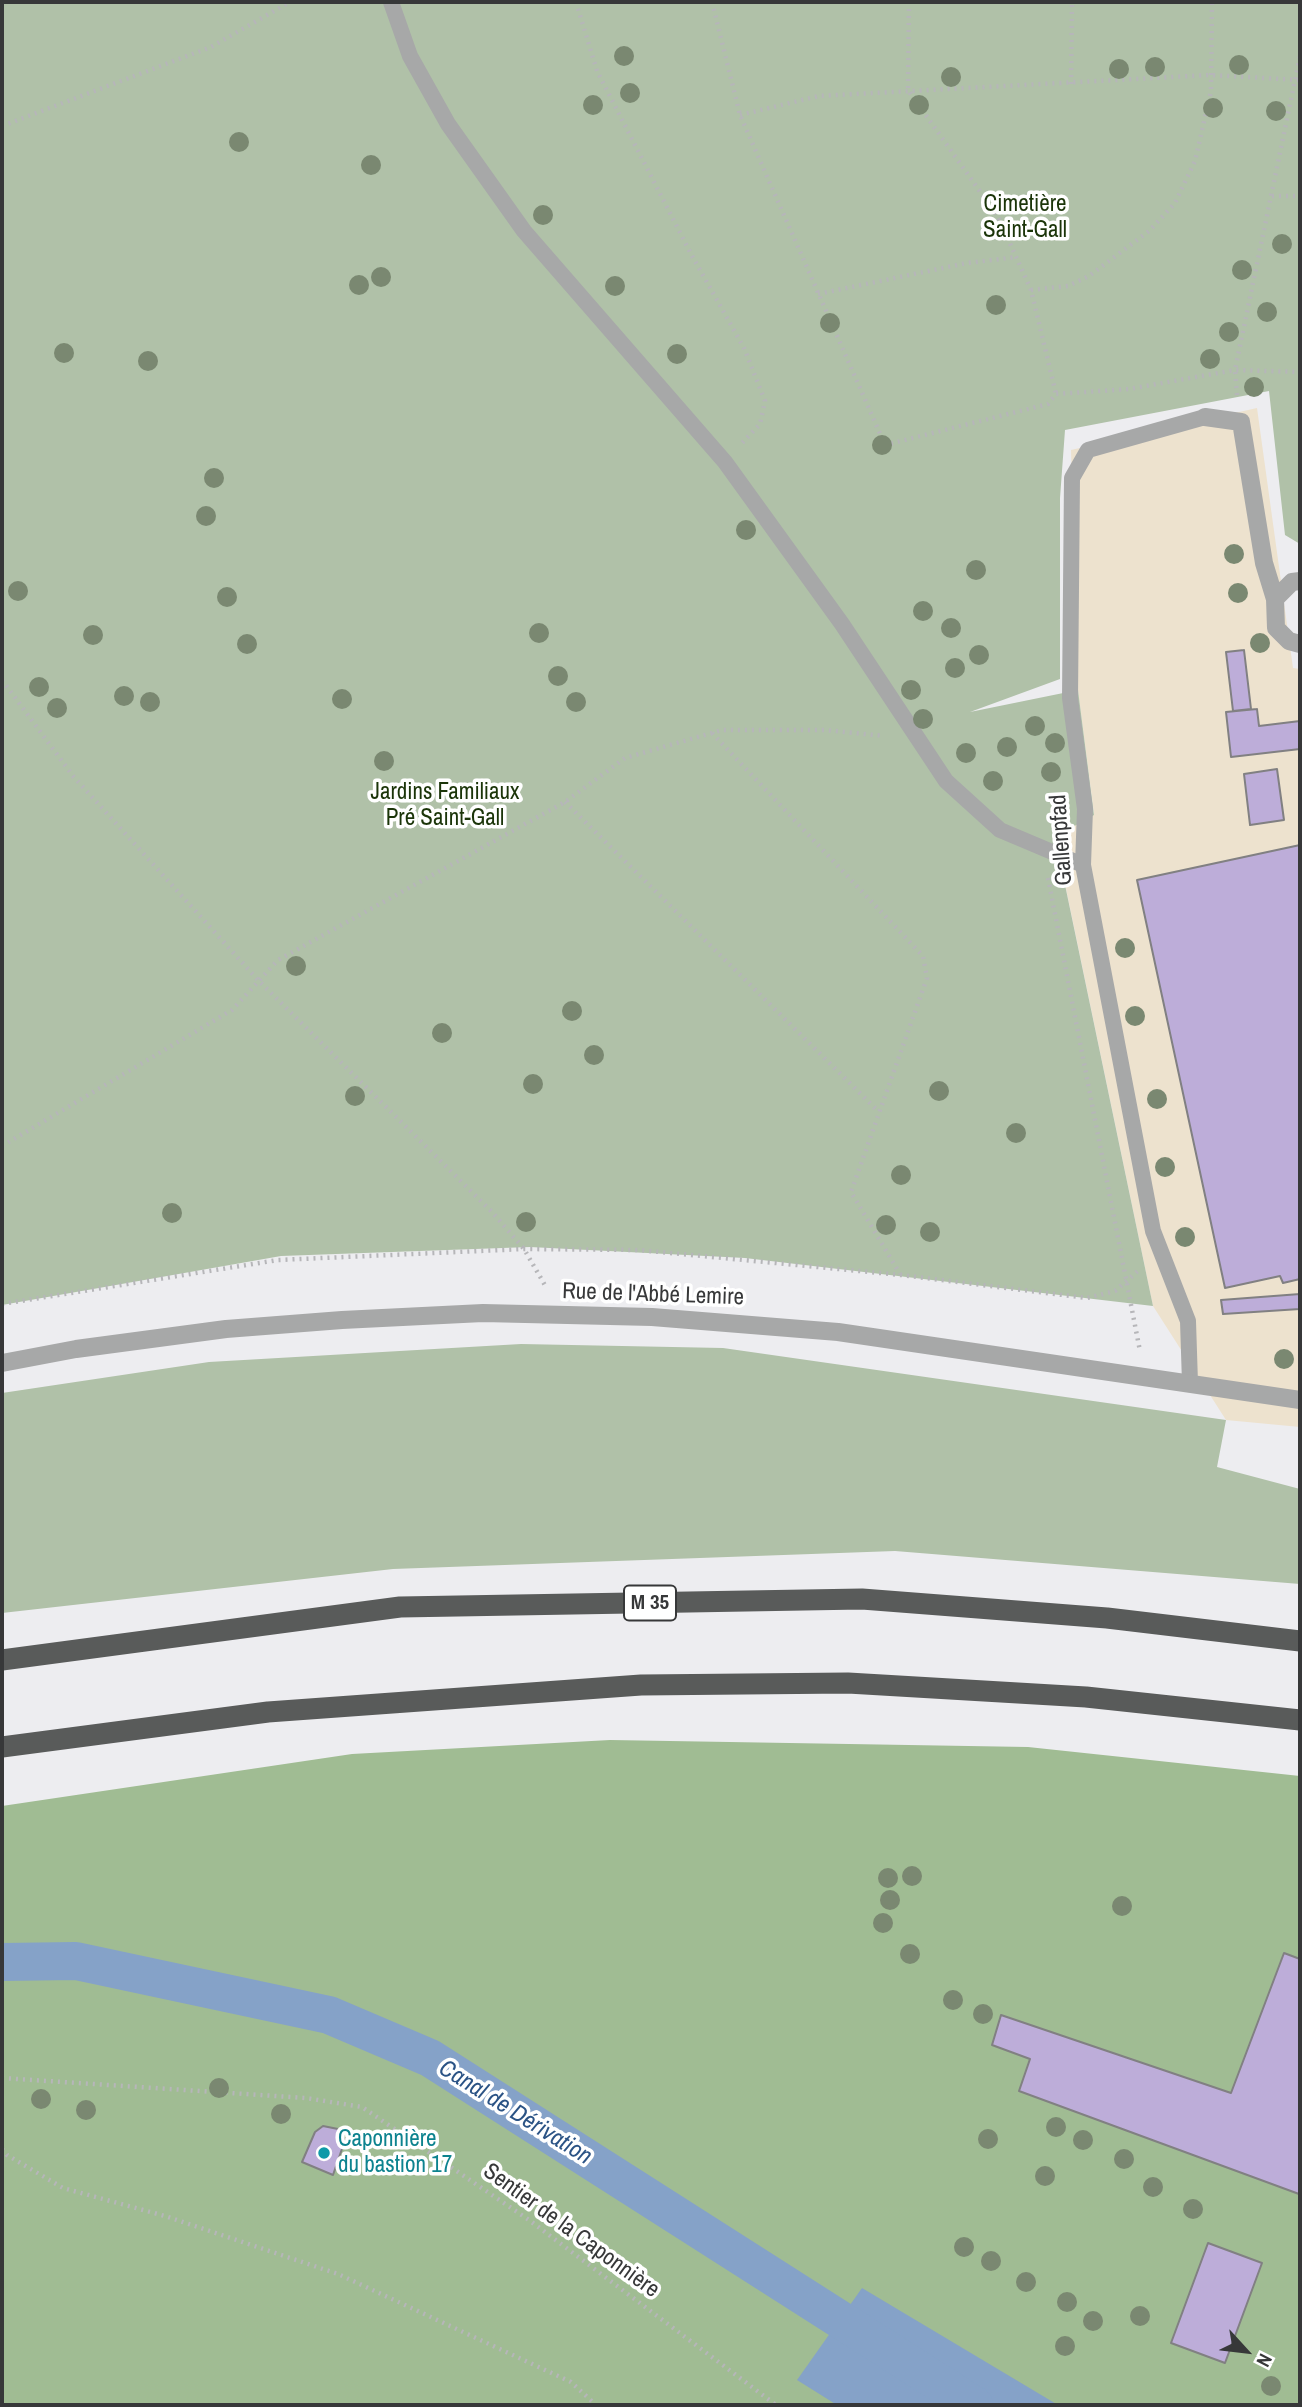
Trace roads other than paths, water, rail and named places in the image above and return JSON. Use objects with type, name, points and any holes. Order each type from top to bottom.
[{"type":"highway","name":"M 35","points":[[2,1660],[400,1607],[862,1599],[1107,1618],[1300,1641]]},
{"type":"highway","points":[[2,1747],[268,1712],[641,1685],[861,1684],[1086,1697],[1300,1720]]},
{"type":"street","points":[[1205,417],[1241,422],[1264,563],[1275,599],[1276,628],[1289,642],[1300,645]]},
{"type":"street","points":[[1275,599],[1292,582],[1300,581]]},
{"type":"street","name":"Rue de l'Abbé Lemire","points":[[2,1363],[76,1349],[226,1329],[470,1314],[652,1317],[838,1332],[1300,1399]]},
{"type":"lane","points":[[391,2],[410,56],[448,124],[524,231],[725,462],[842,624],[947,782],[1000,830],[1083,865]]},
{"type":"lane","name":"Gallenpfad","points":[[1190,1383],[1188,1321],[1153,1231],[1083,865],[1084,809],[1070,698],[1072,478],[1088,450],[1205,417]]},
{"type":"water","points":[[862,2288],[1058,2405],[837,2405],[797,2380]]},
{"type":"waterway","name":"Canal de Dérivation","points":[[2,1962],[76,1961],[329,2015],[430,2058],[974,2405]]},
{"type":"place","name":"Caponnière du bastion 17","points":[[324,2153]]},
{"type":"park label","name":"Cimetière Saint-Gall","points":[[1025,218]]},
{"type":"park label","name":"Jardins Familiaux Pré Saint-Gall","points":[[445,806]]}]
